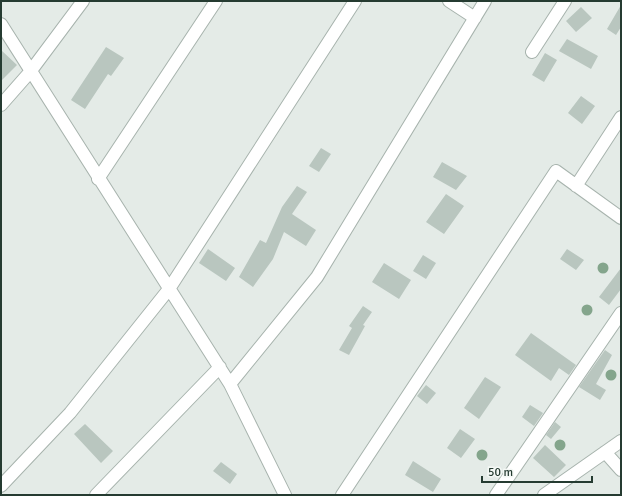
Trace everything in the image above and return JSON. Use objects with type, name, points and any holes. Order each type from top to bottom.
[{"type":"street","points":[[1,105],[30,72],[83,1]]},
{"type":"street","points":[[98,179],[216,1]]},
{"type":"street","points":[[1,486],[70,413],[169,289],[355,1]]},
{"type":"street","points":[[449,1],[475,18]]},
{"type":"street","points":[[230,384],[317,277],[485,1]]},
{"type":"street","points":[[532,52],[565,1]]},
{"type":"street","points":[[1,24],[98,179],[230,384],[285,495]]},
{"type":"street","points":[[576,186],[621,117]]},
{"type":"street","points":[[342,495],[556,171],[621,218]]},
{"type":"street","points":[[496,495],[621,313]]},
{"type":"street","points":[[96,495],[220,368]]},
{"type":"street","points":[[544,495],[621,441]]},
{"type":"street","points":[[605,452],[621,470]]},
{"type":"building","points":[[621,5],[621,27],[616,35],[607,29]]},
{"type":"building","points":[[581,7],[592,18],[576,32],[566,21]]},
{"type":"building","points":[[567,39],[598,56],[591,69],[559,51]]},
{"type":"building","points":[[106,47],[124,58],[111,76],[108,74],[85,109],[71,100]]},
{"type":"building","points":[[1,50],[17,65],[1,81]]},
{"type":"building","points":[[545,53],[557,60],[544,82],[532,75]]},
{"type":"building","points":[[581,96],[595,106],[582,124],[568,113]]},
{"type":"building","points":[[321,148],[331,154],[319,172],[309,166]]},
{"type":"building","points":[[442,162],[467,176],[456,190],[433,177]]},
{"type":"building","points":[[297,186],[307,192],[292,214],[316,230],[306,246],[284,232],[273,259],[253,287],[239,277],[260,240],[266,243],[282,207]]},
{"type":"building","points":[[446,194],[464,206],[444,234],[426,222]]},
{"type":"building","points":[[208,249],[235,268],[226,281],[199,263]]},
{"type":"building","points":[[567,249],[584,260],[576,270],[560,259]]},
{"type":"building","points":[[423,255],[436,263],[426,279],[413,271]]},
{"type":"building","points":[[384,263],[411,280],[399,299],[372,282]]},
{"type":"building","points":[[621,268],[621,289],[609,305],[599,297]]},
{"type":"building","points":[[363,306],[372,312],[363,325],[365,326],[349,355],[339,350],[352,328],[349,326]]},
{"type":"building","points":[[531,333],[576,365],[569,375],[559,368],[551,381],[515,355]]},
{"type":"building","points":[[605,350],[612,355],[596,384],[606,390],[600,400],[579,387]]},
{"type":"building","points":[[485,377],[501,387],[479,419],[464,408]]},
{"type":"building","points":[[426,385],[436,393],[427,404],[417,396]]},
{"type":"building","points":[[530,405],[543,413],[534,426],[522,417]]},
{"type":"building","points":[[555,422],[561,427],[551,439],[546,435]]},
{"type":"building","points":[[85,424],[113,451],[101,463],[74,434]]},
{"type":"building","points":[[460,429],[475,439],[461,458],[447,448]]},
{"type":"building","points":[[545,445],[566,465],[554,477],[533,458]]},
{"type":"building","points":[[413,461],[441,479],[433,492],[405,475]]},
{"type":"building","points":[[221,462],[237,474],[230,484],[213,471]]}]
